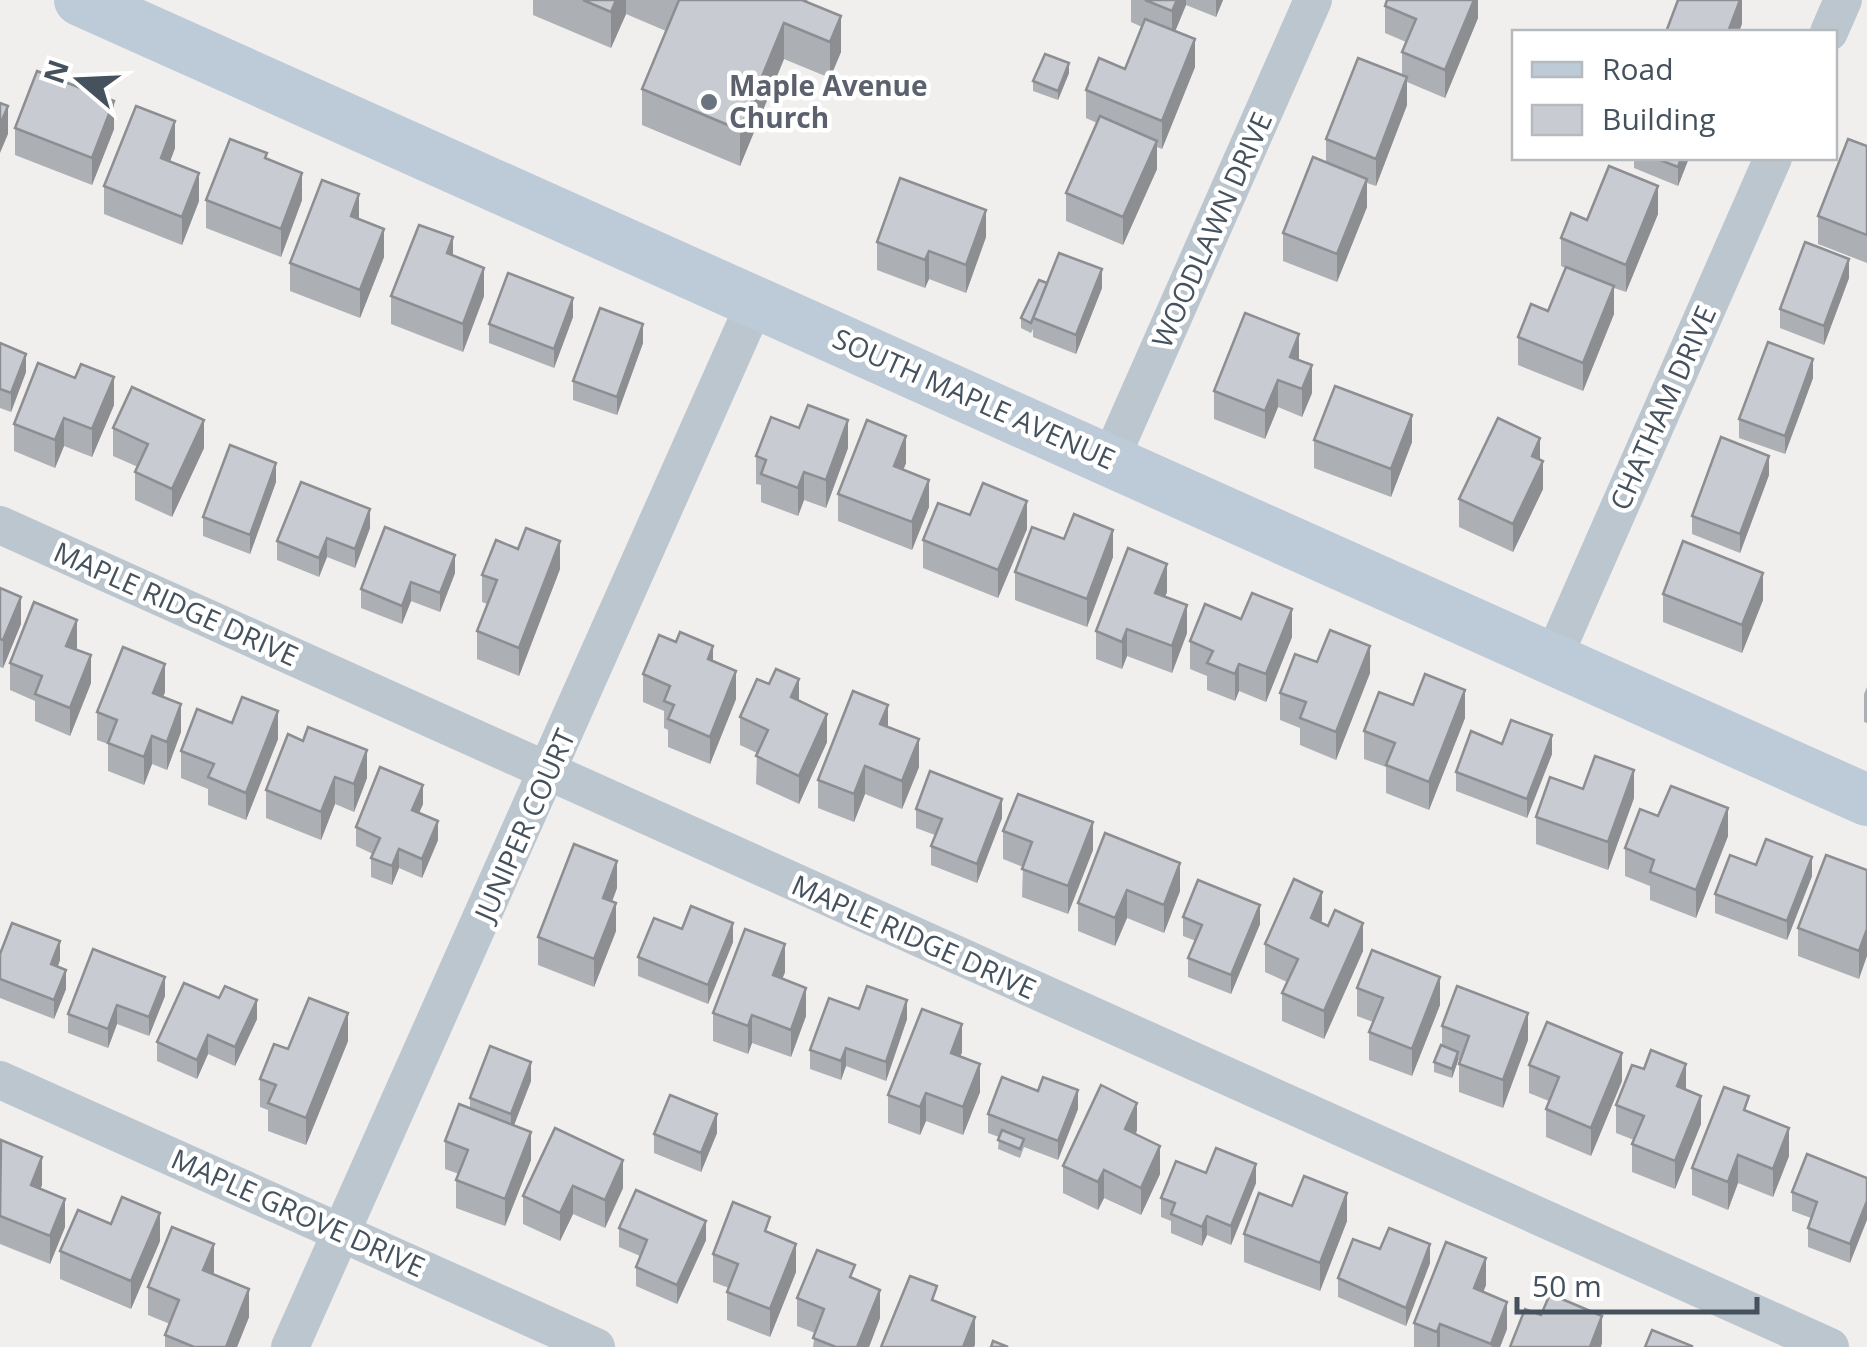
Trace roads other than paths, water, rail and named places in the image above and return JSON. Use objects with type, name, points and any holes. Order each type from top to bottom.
[{"type":"main road","name":"SOUTH MAPLE AVENUE","points":[[80,0],[1867,800]]},
{"type":"street","name":"WOODLAWN DRIVE","points":[[1110,460],[1313,0]]},
{"type":"street","points":[[1829,30],[1843,0]]},
{"type":"street","name":"CHATHAM DRIVE","points":[[1553,658],[1773,160]]},
{"type":"street","name":"JUNIPER COURT","points":[[290,1347],[756,301]]},
{"type":"street","name":"MAPLE RIDGE DRIVE","points":[[0,525],[1830,1347]]},
{"type":"street","name":"MAPLE GROVE DRIVE","points":[[0,1080],[596,1347]]},
{"type":"place","name":"Maple Avenue Church","points":[[709,102]]}]
